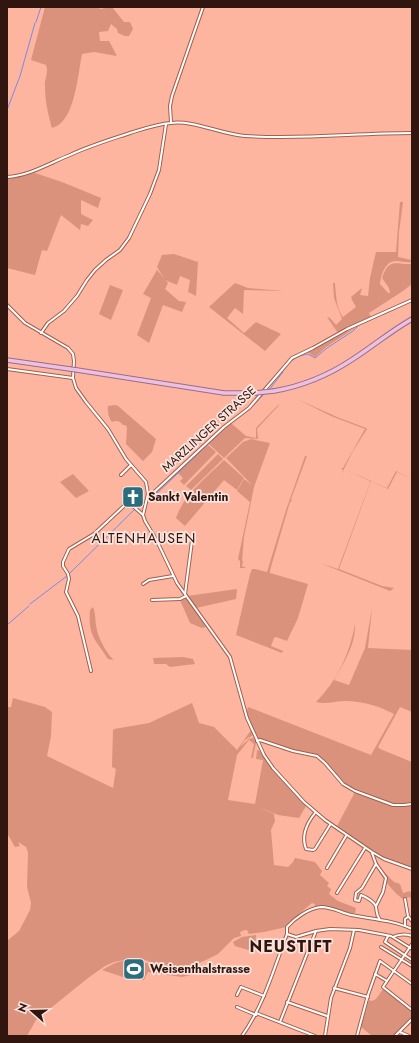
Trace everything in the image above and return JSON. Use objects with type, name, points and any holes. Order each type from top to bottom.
[{"type":"main road","points":[[7,360],[224,393],[255,393],[297,386],[329,373],[356,358],[396,329],[412,320]]},
{"type":"street","points":[[171,123],[170,106],[172,96],[203,7]]},
{"type":"street","points":[[7,177],[24,174],[80,150],[148,128],[171,123],[187,122],[218,131],[246,136],[333,137],[412,133]]},
{"type":"street","points":[[41,333],[48,323],[64,311],[77,296],[95,270],[120,250],[129,238],[150,194],[159,170],[166,124]]},
{"type":"street","name":"MARZLINGER STRASSE","points":[[148,496],[152,494],[228,423],[249,408],[294,357],[353,327],[412,300]]},
{"type":"street","points":[[7,305],[25,323],[64,345],[72,354],[74,361],[73,378],[76,388],[83,399],[107,427],[121,453],[145,480],[148,489],[148,496],[143,515]]},
{"type":"street","points":[[7,369],[73,378]]},
{"type":"street","points":[[121,475],[131,465]]},
{"type":"street","points":[[91,671],[78,616],[66,592],[69,579],[63,566],[63,562],[70,548],[94,534],[125,505],[128,504],[133,506],[143,515],[173,576],[194,608],[230,657],[247,718],[257,741],[271,765],[315,813],[330,825],[372,852],[412,869]]},
{"type":"street","points":[[152,600],[180,599],[185,595],[192,541]]},
{"type":"street","points":[[143,584],[149,580],[173,576]]},
{"type":"street","points":[[257,741],[260,740],[293,751],[317,756],[326,763],[343,784],[355,791],[393,805],[412,804]]},
{"type":"street","points":[[315,813],[306,827],[306,849],[315,849],[330,825]]},
{"type":"street","points":[[327,868],[346,836]]},
{"type":"street","points":[[337,893],[365,848]]},
{"type":"street","points":[[372,852],[376,864],[386,878],[383,892],[376,906],[377,916],[380,921]]},
{"type":"street","points":[[376,864],[362,888],[356,893],[354,900],[359,901],[361,895],[376,906]]},
{"type":"street","points":[[405,899],[408,916],[412,922]]},
{"type":"street","points":[[242,1036],[256,1014],[264,996],[287,934],[286,929],[289,925],[310,910],[316,908],[326,908],[350,915],[405,926],[412,929]]},
{"type":"street","points":[[405,926],[408,916]]},
{"type":"street","points":[[287,934],[297,937],[316,931],[330,929],[354,930],[393,937],[411,949]]},
{"type":"street","points":[[325,1036],[331,998],[350,948],[354,930]]},
{"type":"street","points":[[280,1022],[316,931]]},
{"type":"street","points":[[393,937],[405,934],[412,936]]},
{"type":"street","points":[[388,936],[386,942],[412,960]]},
{"type":"street","points":[[412,944],[411,949],[404,955],[383,987],[412,1010]]},
{"type":"street","points":[[381,947],[412,966]]},
{"type":"street","points":[[357,1036],[380,961],[412,984]]},
{"type":"street","points":[[376,974],[387,981]]},
{"type":"street","points":[[237,995],[241,987],[264,996]]},
{"type":"street","points":[[334,988],[368,997]]},
{"type":"street","points":[[287,1002],[327,1016]]},
{"type":"street","points":[[237,1007],[314,1036]]},
{"type":"street","points":[[395,1036],[412,1019]]},
{"type":"street","points":[[400,1032],[409,1036]]},
{"type":"shaded area","points":[[45,7],[98,7],[100,9],[112,7],[124,22],[130,22],[133,29],[129,36],[125,36],[118,33],[117,29],[111,24],[108,31],[99,32],[100,41],[109,41],[117,56],[94,52],[82,54],[77,84],[71,107],[66,117],[60,124],[52,128],[46,97],[46,65],[31,60]]},
{"type":"shaded area","points":[[35,173],[101,198],[98,208],[81,200],[81,214],[93,220],[88,226],[81,224],[80,230],[61,215],[47,251],[42,250],[35,275],[7,268],[7,178]]},
{"type":"shaded area","points":[[400,202],[403,202],[399,232],[398,257],[412,260],[412,262],[396,261],[389,263],[384,269],[380,284],[388,293],[390,293],[389,288],[382,278],[387,267],[397,263],[412,264],[412,284],[369,313],[371,317],[338,333],[327,317],[330,318],[336,325],[342,319],[334,298],[333,283],[335,283],[338,305],[343,317],[356,307],[351,297],[362,288],[360,295],[368,296],[370,278],[376,252],[396,252]]},
{"type":"shaded area","points":[[174,254],[198,262],[196,296],[188,292],[190,280],[180,276],[177,285],[165,280],[157,267],[162,255]]},
{"type":"shaded area","points":[[157,270],[168,283],[165,289],[179,301],[186,302],[182,312],[163,305],[149,343],[137,335],[151,298],[143,294]]},
{"type":"shaded area","points":[[235,283],[248,288],[284,291],[244,290],[243,314],[235,308],[227,318],[244,333],[256,322],[281,334],[265,351],[209,307]]},
{"type":"shaded area","points":[[110,285],[123,290],[111,320],[99,314]]},
{"type":"shaded area","points":[[358,326],[326,347],[315,357],[307,352]]},
{"type":"shaded area","points":[[297,399],[367,429],[353,451],[342,474],[343,470],[341,468],[343,468],[365,429],[331,416]]},
{"type":"shaded area","points":[[280,404],[257,429],[258,439],[245,438],[224,458],[209,444],[231,423],[246,436],[256,438],[256,428]]},
{"type":"shaded area","points":[[115,405],[156,439],[152,452],[143,461],[126,444],[127,427],[118,421],[112,422],[110,419],[108,406]]},
{"type":"shaded area","points":[[251,439],[270,443],[254,487],[244,537],[242,566],[246,568],[240,568],[240,561],[238,559],[250,502],[237,491],[244,479],[252,485],[226,458],[243,442]]},
{"type":"shaded area","points":[[208,445],[216,452],[184,485],[180,481],[183,478],[178,473]]},
{"type":"shaded area","points":[[218,454],[223,459],[191,490],[186,486]]},
{"type":"shaded area","points":[[305,456],[307,456],[291,499],[292,501],[290,502],[270,570],[270,573],[308,584],[298,618],[287,641],[276,637],[274,638],[271,646],[283,651],[282,653],[236,635],[250,574],[252,569],[267,572],[286,510]]},
{"type":"shaded area","points":[[224,460],[244,478],[237,490],[224,480],[185,526],[176,518],[184,501]]},
{"type":"shaded area","points":[[344,469],[387,488],[396,471],[412,479],[397,472],[388,489],[371,481],[339,569],[382,586],[394,588],[390,591],[320,563],[338,569],[370,483],[370,481]]},
{"type":"shaded area","points":[[73,474],[89,491],[76,498],[60,482]]},
{"type":"shaded area","points":[[237,589],[236,599],[196,608],[187,596]]},
{"type":"shaded area","points":[[186,598],[206,627],[202,628],[190,623],[180,600]]},
{"type":"shaded area","points":[[93,607],[99,637],[106,651],[114,660],[108,659],[91,632],[90,610]]},
{"type":"shaded area","points":[[372,608],[368,648],[412,650],[412,712],[400,707],[378,747],[412,762],[412,868],[381,856],[336,828],[355,792],[387,804],[349,788],[319,756],[293,750],[257,738],[250,723],[247,715],[248,707],[371,755],[394,714],[376,706],[358,702],[316,702],[324,694],[338,672],[334,680],[349,685],[365,648]]},
{"type":"shaded area","points":[[355,624],[354,639],[343,664],[350,645]]},
{"type":"shaded area","points":[[183,657],[193,659],[195,664],[170,667],[166,664],[154,664],[153,658]]},
{"type":"shaded area","points":[[13,698],[45,707],[52,712],[51,736],[47,756],[113,788],[116,769],[112,767],[114,729],[149,723],[192,703],[199,723],[214,727],[237,750],[251,730],[253,735],[245,740],[240,747],[249,739],[254,738],[256,743],[253,758],[251,758],[254,744],[249,740],[237,755],[228,800],[255,804],[263,760],[256,759],[257,750],[260,751],[272,768],[306,806],[299,818],[278,815],[258,807],[274,814],[275,821],[271,830],[274,865],[288,867],[295,858],[315,862],[322,871],[320,875],[329,883],[327,886],[331,889],[329,894],[338,901],[356,908],[355,913],[323,906],[315,907],[315,904],[312,903],[286,927],[249,934],[247,930],[240,932],[241,936],[234,938],[218,954],[183,970],[171,969],[142,959],[134,958],[114,962],[105,966],[88,978],[36,1020],[27,1036],[7,1036],[7,941],[19,931],[30,910],[31,903],[27,887],[28,852],[26,847],[18,842],[20,846],[15,847],[7,833],[7,707],[11,707]]},
{"type":"shaded area","points":[[379,871],[383,871],[394,882],[400,884],[403,893],[410,891],[412,902],[410,897],[403,899],[396,893]]},
{"type":"shaded area","points":[[256,935],[255,952],[235,946],[233,942],[242,937]]},
{"type":"shaded area","points":[[126,960],[126,964],[128,961],[138,961],[176,971],[191,970],[199,966],[199,973],[182,977],[148,972],[144,980],[123,977],[102,970],[115,963]]},
{"type":"shaded area","points":[[383,989],[412,1011],[412,1016],[393,1036],[372,1036],[361,1027],[369,1000],[372,1001],[376,999]]},
{"type":"waterway","points":[[36,22],[41,7]]},
{"type":"waterway","points":[[7,110],[20,76],[35,23]]},
{"type":"waterway","points":[[400,304],[412,299]]},
{"type":"waterway","points":[[284,370],[291,361],[297,357],[308,354],[315,358],[327,348],[353,331],[359,325],[395,309]]},
{"type":"waterway","points":[[269,390],[283,372]]},
{"type":"waterway","points":[[235,420],[250,409],[265,393]]},
{"type":"waterway","points":[[150,500],[226,427]]},
{"type":"waterway","points":[[69,574],[135,509]]},
{"type":"waterway","points":[[30,604],[67,576]]},
{"type":"waterway","points":[[7,625],[29,606]]},
{"type":"place","name":"Sankt Valentin","points":[[133,497]]},
{"type":"place","name":"Weisenthalstrasse","points":[[134,969]]},
{"type":"district","name":"ALTENHAUSEN","points":[[144,538]]},
{"type":"district","name":"NEUSTIFT","points":[[291,946]]}]
